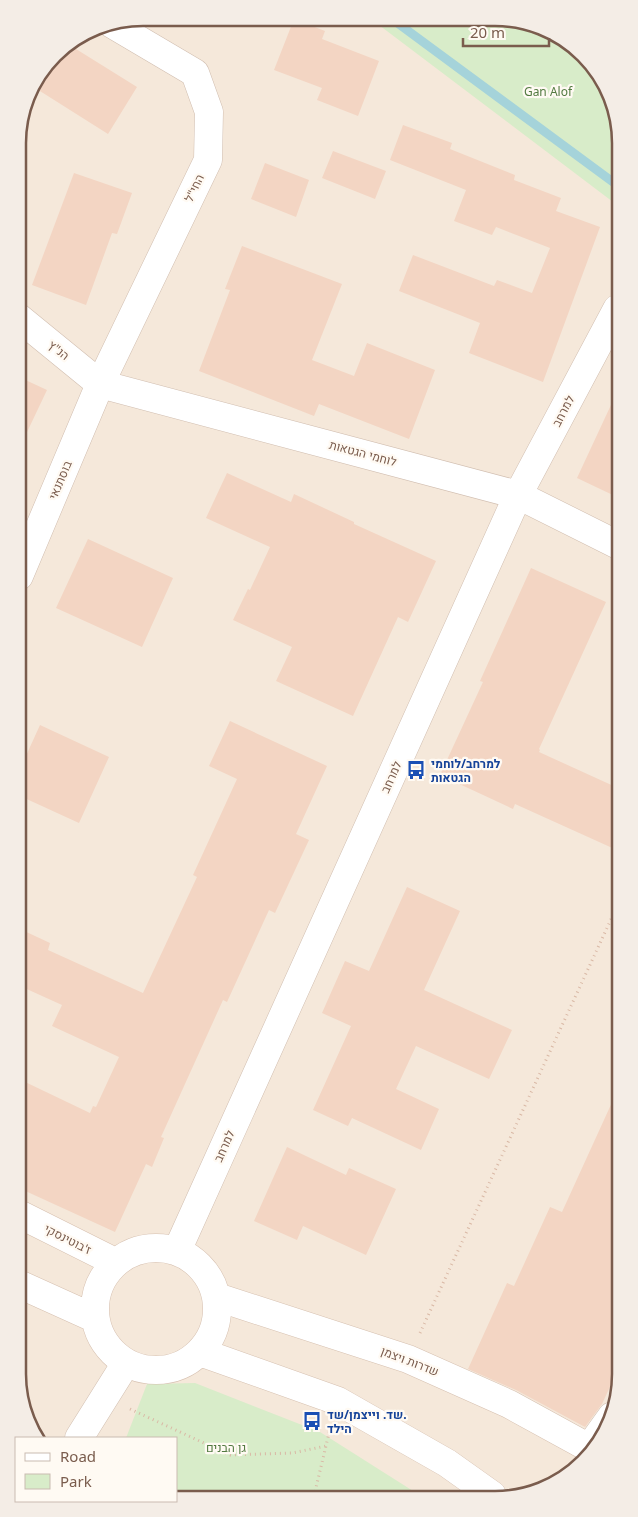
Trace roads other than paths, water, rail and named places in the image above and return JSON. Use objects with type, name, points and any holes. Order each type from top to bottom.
[{"type":"street","name":"החי\"ל","points":[[100,384],[208,160],[209,112],[194,73],[120,29]]},
{"type":"street","name":"למרחב","points":[[176,1251],[518,495],[612,319]]},
{"type":"street","name":"הנ\"ץ","points":[[27,324],[100,384]]},
{"type":"street","name":"לוחמי הגטאות","points":[[100,384],[518,495],[612,542]]},
{"type":"street","name":"בוסתנאי","points":[[27,558],[100,384]]},
{"type":"street","name":"ז'בוטינסקי","points":[[26,1218],[115,1262]]},
{"type":"street","points":[[155,1247],[176,1251],[195,1261],[209,1277],[217,1297],[217,1317],[212,1336],[200,1352],[184,1364],[165,1370],[145,1370],[126,1363],[110,1352],[100,1336],[94,1318],[95,1298],[102,1278],[115,1262],[134,1251],[155,1247]]},
{"type":"street","points":[[26,1287],[94,1318]]},
{"type":"street","name":"שדרות ויצמן","points":[[217,1297],[408,1358],[509,1404],[584,1450]]},
{"type":"street","points":[[200,1352],[338,1401],[447,1463],[485,1491]]},
{"type":"street","points":[[80,1437],[126,1363]]},
{"type":"waterway","points":[[401,26],[612,181]]},
{"type":"place","name":"למרחב/לוחמי הגטאות","points":[[416,770]]},
{"type":"place","name":"שד. וייצמן/שד. הילד","points":[[312,1421]]},
{"type":"park label","name":"Gan Alof","points":[[548,91]]},
{"type":"park label","name":"גן הבנים","points":[[226,1447]]}]
